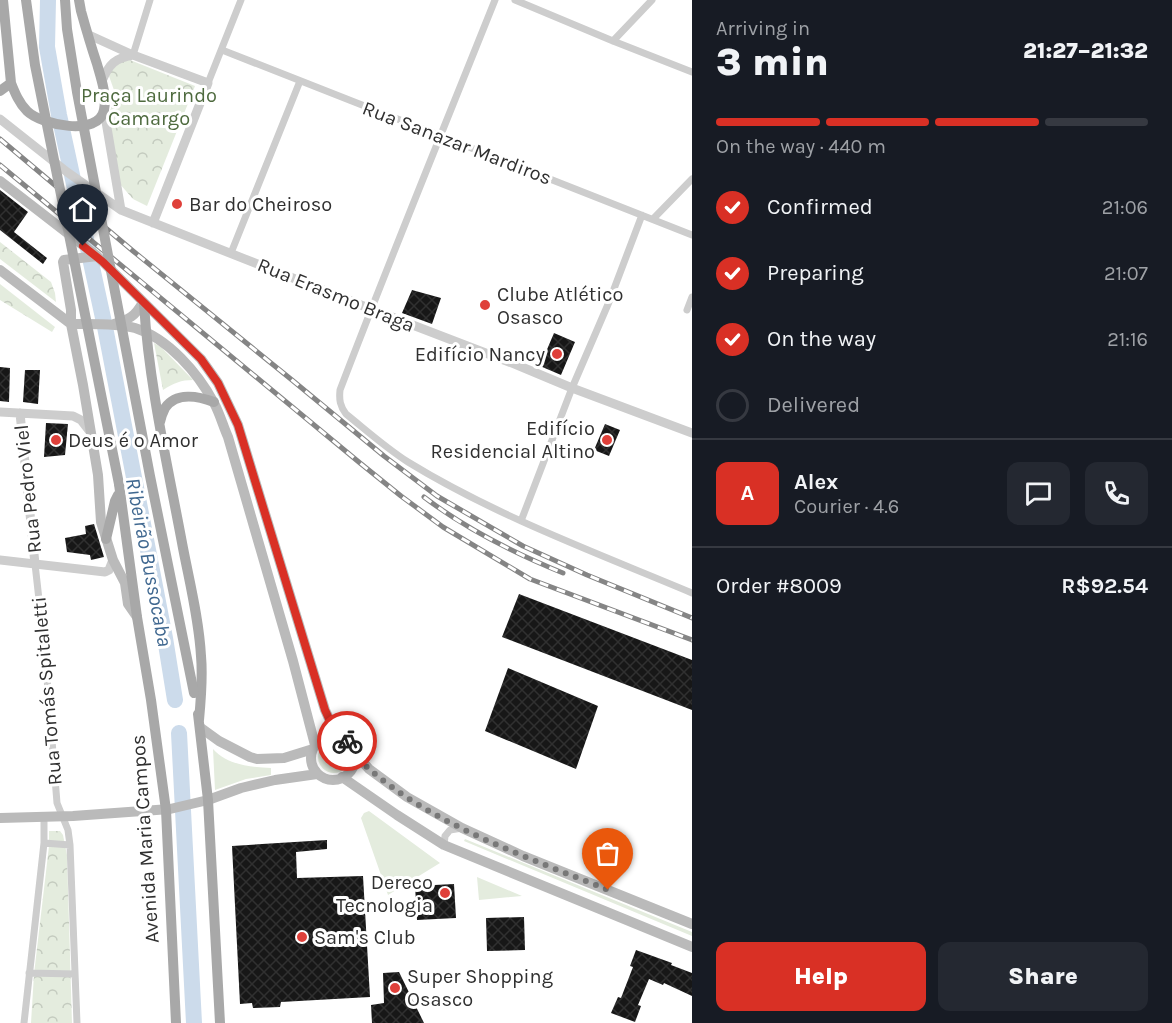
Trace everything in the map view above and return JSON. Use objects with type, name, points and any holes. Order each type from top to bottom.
[{"type":"main road","points":[[3,0],[11,83],[16,96],[28,113],[60,125],[94,122],[104,110],[102,81],[79,0]]},
{"type":"main road","name":"Avenida Maria Campos","points":[[26,0],[35,65],[119,488],[168,809],[176,1023]]},
{"type":"main road","points":[[65,0],[67,29],[79,104],[200,724],[220,1023]]},
{"type":"main road","points":[[0,91],[11,83]]},
{"type":"main road","points":[[0,181],[83,246],[201,359],[218,383],[238,425],[325,710],[337,736],[348,742],[369,769],[407,796],[462,828],[692,924]]},
{"type":"main road","name":"Avenida Maria Campos","points":[[93,256],[63,262],[71,324],[92,433],[101,522],[113,560],[125,583],[128,604],[137,617]]},
{"type":"main road","points":[[0,270],[71,324],[133,327],[156,337],[195,373],[214,402],[228,437],[294,661],[314,747],[311,759],[317,774]]},
{"type":"main road","points":[[144,303],[146,332],[160,422],[200,643],[202,686],[200,724]]},
{"type":"main road","points":[[106,325],[133,316],[144,303]]},
{"type":"main road","points":[[160,422],[164,409],[171,402],[180,398],[194,396],[214,402]]},
{"type":"main road","points":[[106,539],[119,488]]},
{"type":"main road","points":[[200,724],[219,741],[257,759],[284,758],[314,747],[325,738],[337,736]]},
{"type":"main road","points":[[0,818],[64,817],[168,809],[275,780],[317,774],[329,779],[342,777],[351,770],[354,764],[354,752]]},
{"type":"main road","points":[[342,777],[444,845],[692,947]]},
{"type":"street","points":[[133,54],[150,0]]},
{"type":"street","points":[[153,223],[242,0]]},
{"type":"street","points":[[495,0],[371,309],[340,390],[339,400],[346,414],[406,461],[444,482],[521,521],[692,593]]},
{"type":"street","points":[[515,0],[692,72]]},
{"type":"street","points":[[613,41],[652,0]]},
{"type":"street","points":[[89,35],[208,83]]},
{"type":"street","name":"Rua Sanazar Mardiros","points":[[222,50],[692,235]]},
{"type":"street","points":[[102,81],[107,68],[112,63],[121,57],[133,54]]},
{"type":"street","points":[[231,253],[300,81]]},
{"type":"street","points":[[104,110],[121,210]]},
{"type":"street","name":"Rua Erasmo Braga","points":[[0,119],[67,172],[121,210],[692,433]]},
{"type":"street","points":[[653,219],[692,179]]},
{"type":"street","points":[[521,521],[642,215]]},
{"type":"street","points":[[687,310],[692,297]]},
{"type":"street","points":[[73,416],[80,411],[86,399]]},
{"type":"street","points":[[0,412],[73,416],[81,420],[92,433]]},
{"type":"street","name":"Rua Pedro Viel","points":[[20,413],[35,564]]},
{"type":"street","points":[[0,560],[105,572],[109,570],[113,560]]},
{"type":"street","name":"Rua Tomás Spitaletti","points":[[35,564],[57,803],[64,817],[70,844],[77,1023]]},
{"type":"street","points":[[24,1023],[44,843],[44,817]]},
{"type":"street","points":[[444,845],[445,837],[450,830],[462,828]]},
{"type":"street","points":[[44,843],[70,844]]},
{"type":"street","points":[[29,973],[75,974]]},
{"type":"green space","name":"Praça Laurindo Camargo","points":[[130,60],[195,86],[147,206],[133,199],[119,183],[108,116],[115,93],[109,76],[110,72],[120,61]]},
{"type":"green space","points":[[0,242],[51,282],[56,302],[0,259]]},
{"type":"green space","points":[[0,284],[55,327],[52,332],[0,300]]},
{"type":"green space","points":[[154,343],[161,347],[193,380],[178,382],[163,390]]},
{"type":"green space","points":[[334,741],[346,745],[350,757],[346,769],[334,773],[322,769],[318,757],[322,745]]},
{"type":"green space","points":[[213,749],[232,762],[271,768],[271,775],[246,779],[215,790]]},
{"type":"green space","points":[[369,811],[440,863],[388,895],[361,818]]},
{"type":"green space","points":[[49,831],[60,831],[63,835],[67,855],[72,1023],[31,1023]]},
{"type":"green space","points":[[465,839],[692,932],[692,936],[464,841]]},
{"type":"green space","points":[[477,877],[522,896],[479,900]]},
{"type":"building","points":[[0,190],[28,212],[14,232],[47,258],[43,264],[0,230]]},
{"type":"building","points":[[412,290],[441,298],[432,324],[402,313]]},
{"type":"building","name":"Edifício Nancy","points":[[554,333],[575,342],[561,375],[540,366]]},
{"type":"building","points":[[0,367],[10,368],[9,402],[0,401]]},
{"type":"building","points":[[25,370],[40,370],[38,404],[23,402]]},
{"type":"building","name":"Deus é o Amor","points":[[46,423],[68,424],[65,455],[44,457]]},
{"type":"building","name":"Edifício Residencial Altino","points":[[605,424],[620,430],[609,456],[594,450]]},
{"type":"building","points":[[94,524],[104,557],[91,560],[90,555],[67,552],[65,538],[86,534],[85,526]]},
{"type":"building","points":[[519,594],[692,660],[692,710],[502,637]]},
{"type":"building","points":[[508,668],[598,706],[576,769],[485,731]]},
{"type":"building","name":"Sam's Club","points":[[327,840],[327,849],[296,852],[297,878],[363,876],[370,997],[281,1002],[280,1007],[253,1008],[252,1003],[240,1004],[232,846]]},
{"type":"building","points":[[454,884],[456,918],[417,920],[415,886]]},
{"type":"building","points":[[524,917],[525,950],[487,951],[486,918]]},
{"type":"building","points":[[636,950],[692,973],[692,996],[649,979],[638,1005],[641,1006],[635,1022],[611,1013],[618,997],[621,998],[633,967],[630,966]]},
{"type":"building","name":"Super Shopping Osasco","points":[[399,972],[424,1023],[372,1023],[371,1005],[384,1003],[383,973]]},
{"type":"waterway","name":"Ribeirão Bussocaba","points":[[48,0],[47,47],[59,115],[105,327],[175,700]]},
{"type":"waterway","name":"Ribeirão Bussocaba","points":[[179,733],[194,1023]]},
{"type":"railway","points":[[0,139],[133,251],[384,456],[437,496],[523,546],[692,618]]},
{"type":"railway","points":[[0,165],[360,463],[443,527],[530,579],[692,640]]},
{"type":"railway","points":[[424,497],[491,540],[563,573]]},
{"type":"way so far","points":[[347,741],[369,769],[447,821],[608,890]]},
{"type":"place","name":"Bar do Cheiroso","points":[[177,204]]},
{"type":"place","name":"Clube Atlético Osasco","points":[[485,305]]},
{"type":"place","name":"Edifício Nancy","points":[[557,354]]},
{"type":"place","name":"Deus é o Amor","points":[[56,440]]},
{"type":"place","name":"Edifício Residencial Altino","points":[[607,440]]},
{"type":"place","name":"Dereco Tecnologia","points":[[445,893]]},
{"type":"place","name":"Sam's Club","points":[[302,937]]},
{"type":"place","name":"Super Shopping Osasco","points":[[395,988]]},
{"type":"route","points":[[83,246],[103,262],[201,359],[218,383],[238,425],[325,710],[337,736],[347,741]]}]
